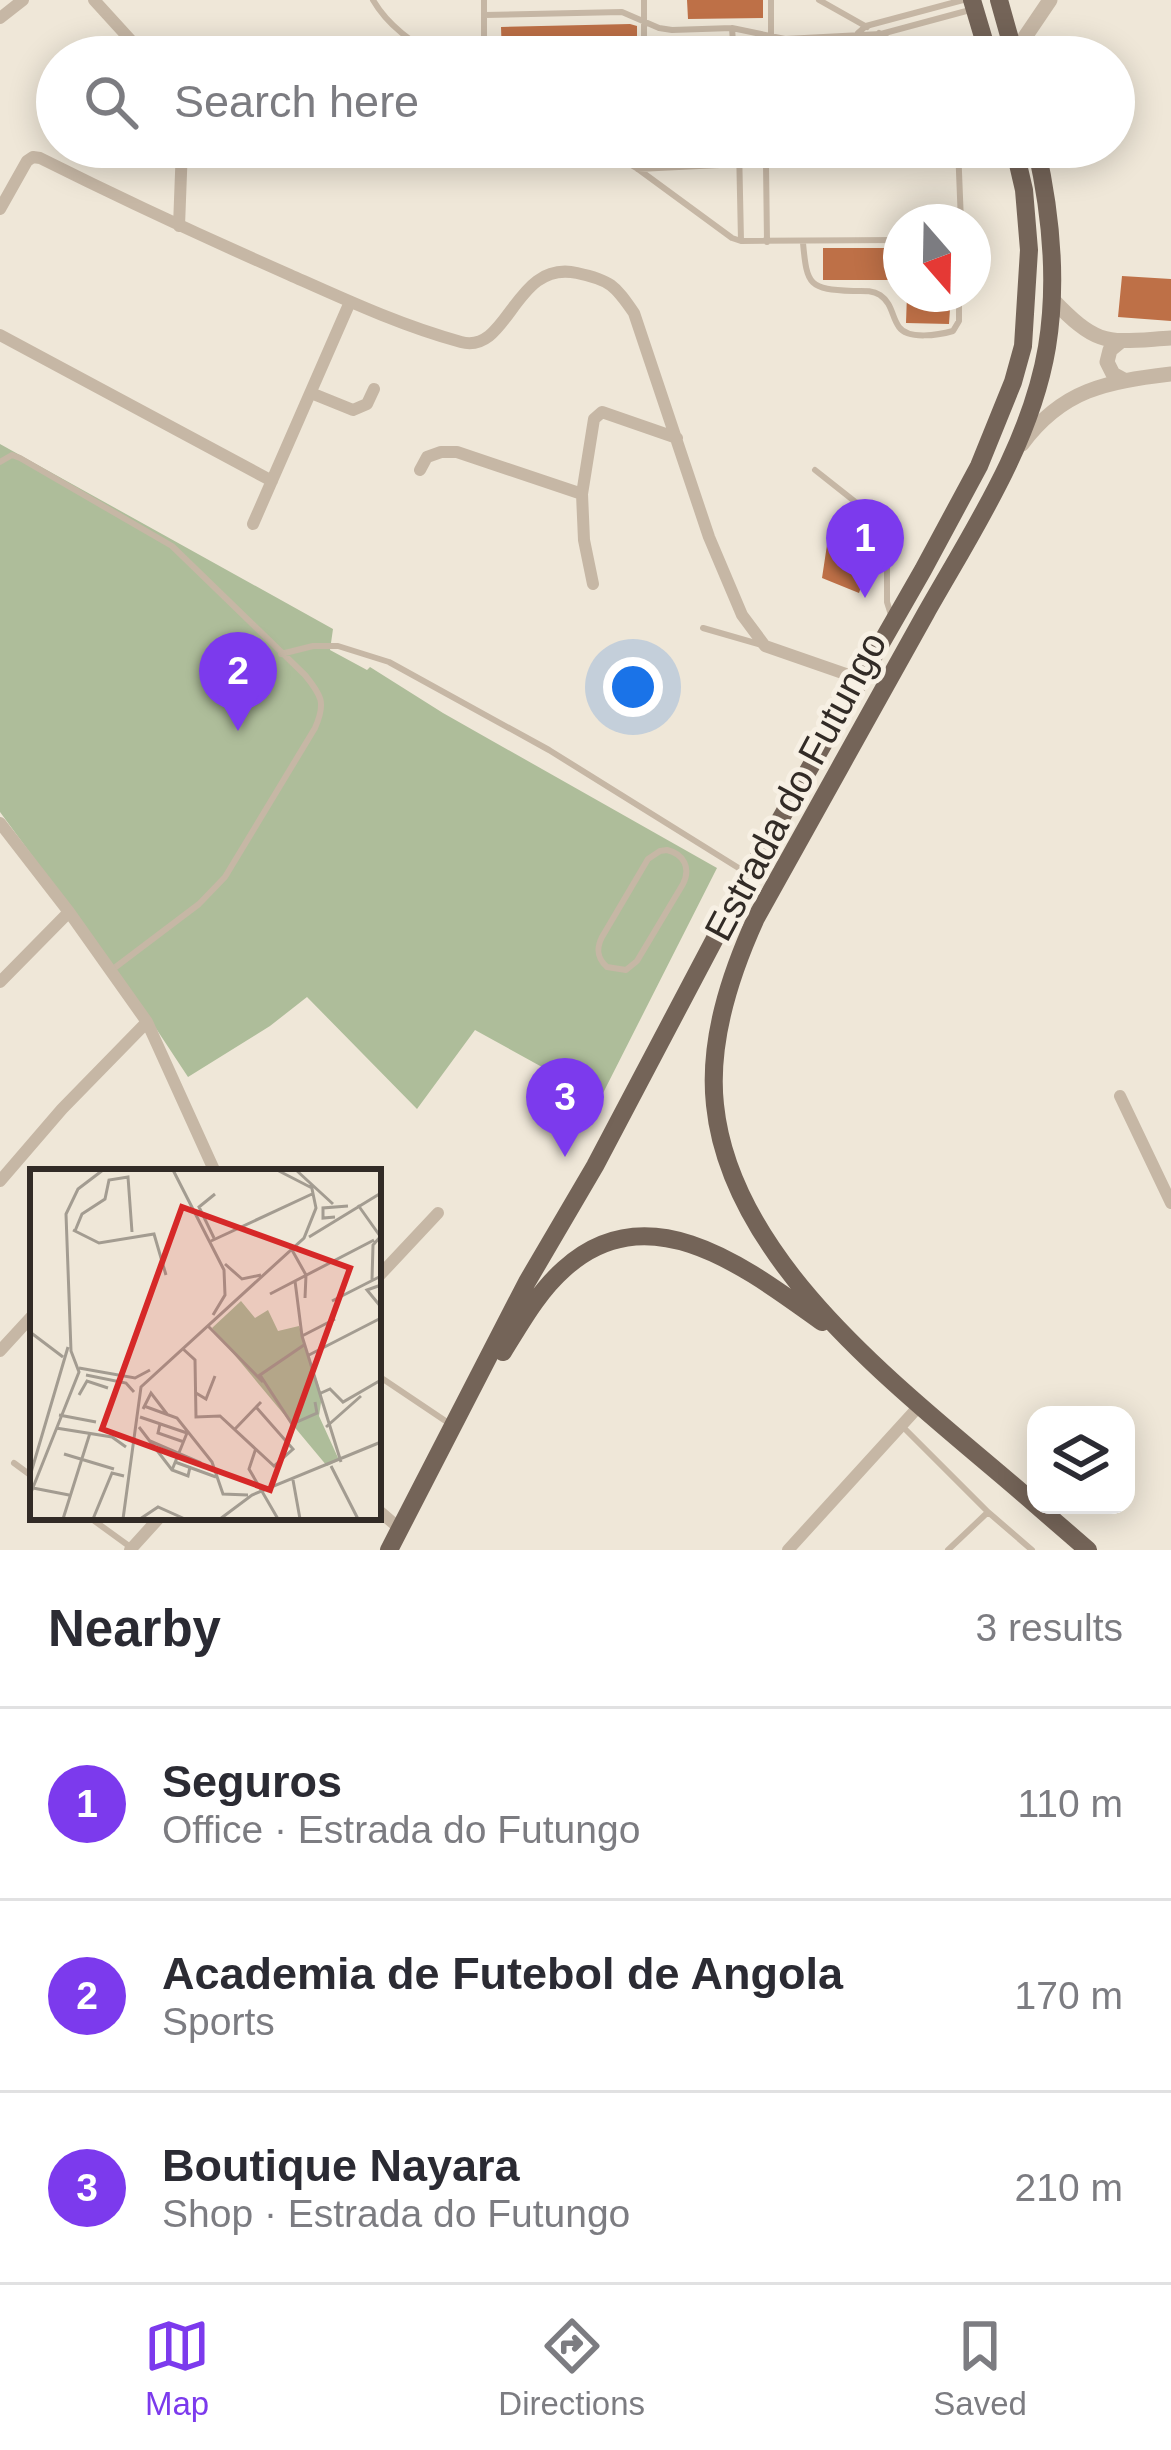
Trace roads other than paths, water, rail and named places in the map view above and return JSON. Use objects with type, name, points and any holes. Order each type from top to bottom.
[{"type":"main road","points":[[999,0],[1010,36]]},
{"type":"main road","points":[[970,3],[982,36]]},
{"type":"main road","name":"Estrada do Futungo","points":[[387,1550],[748,874],[979,466],[1023,346],[1029,250],[1019,168]]},
{"type":"main road","name":"Estrada do Futungo","points":[[1027,1497],[841,1335],[774,1251],[732,1179],[714,1104],[714,1070],[736,962],[756,918],[1023,429],[1047,347],[1052,299],[1052,250],[1041,168]]},
{"type":"main road","points":[[454,1426],[550,1283],[584,1255],[616,1241],[658,1237],[717,1253],[841,1335]]},
{"type":"main road","name":"Estrada do Futungo","points":[[1046,1514],[1088,1550]]},
{"type":"street","points":[[0,18],[22,0]]},
{"type":"street","points":[[94,0],[127,36]]},
{"type":"street","points":[[1026,36],[1050,0]]},
{"type":"street","points":[[0,209],[27,161],[36,157]]},
{"type":"street","points":[[60,168],[350,302],[469,345],[493,334],[522,295],[547,274],[564,270],[616,286],[634,313],[710,537],[742,615],[765,646],[860,679]]},
{"type":"street","points":[[179,226],[181,168]]},
{"type":"street","points":[[1052,299],[1087,332],[1105,340],[1171,338]]},
{"type":"street","points":[[253,524],[350,302]]},
{"type":"street","points":[[0,335],[272,481]]},
{"type":"street","points":[[1121,341],[1110,350],[1107,362],[1113,374],[1124,380]]},
{"type":"street","points":[[1004,471],[1054,409],[1084,392],[1124,380],[1171,374]]},
{"type":"street","points":[[311,393],[353,410],[367,404],[374,389]]},
{"type":"street","points":[[593,584],[582,494],[594,419],[598,412],[676,438]]},
{"type":"street","points":[[420,470],[427,457],[457,452],[582,494]]},
{"type":"street","points":[[0,823],[146,1022],[214,1169]]},
{"type":"street","points":[[0,982],[69,912]]},
{"type":"street","points":[[0,1181],[146,1022]]},
{"type":"street","points":[[1120,1096],[1171,1203]]},
{"type":"street","points":[[381,1274],[437,1213]]},
{"type":"street","points":[[0,1351],[30,1318]]},
{"type":"street","points":[[788,1550],[921,1404]]},
{"type":"street","points":[[381,1513],[399,1528]]},
{"type":"street","points":[[131,1549],[157,1520]]},
{"type":"lane","points":[[373,0],[386,20],[405,36]]},
{"type":"lane","points":[[484,0],[484,36]]},
{"type":"lane","points":[[644,0],[645,36]]},
{"type":"lane","points":[[771,0],[771,36]]},
{"type":"lane","points":[[819,0],[884,36]]},
{"type":"lane","points":[[855,35],[866,26],[970,3]]},
{"type":"lane","points":[[813,36],[881,34],[970,3]]},
{"type":"lane","points":[[484,15],[622,12],[658,28],[732,28],[767,36]]},
{"type":"lane","points":[[732,28],[733,36]]},
{"type":"lane","points":[[638,169],[658,168]]},
{"type":"lane","points":[[740,168],[741,241]]},
{"type":"lane","points":[[766,168],[766,242]]},
{"type":"lane","points":[[960,168],[961,204]]},
{"type":"lane","points":[[638,169],[741,241],[883,241]]},
{"type":"lane","points":[[803,243],[811,284],[826,290],[872,291],[883,298]]},
{"type":"lane","points":[[893,312],[898,326],[908,334],[952,331],[958,312]]},
{"type":"lane","points":[[0,462],[12,455],[20,458],[172,546],[305,675],[321,699],[315,728],[224,877],[200,904],[110,970]]},
{"type":"lane","points":[[815,470],[887,531],[886,602],[893,622]]},
{"type":"lane","points":[[703,628],[765,646]]},
{"type":"lane","points":[[280,654],[338,646],[389,662],[549,750],[748,874]]},
{"type":"lane","points":[[659,851],[674,852],[685,862],[686,877],[637,961],[626,970],[613,970],[599,957],[598,944],[648,860],[659,851]]},
{"type":"lane","points":[[383,1379],[454,1426]]},
{"type":"lane","points":[[902,1426],[1032,1550]]},
{"type":"lane","points":[[14,1463],[30,1475]]},
{"type":"lane","points":[[948,1550],[988,1512]]},
{"type":"lane","points":[[92,1520],[131,1549]]},
{"type":"place","name":"Seguros","points":[[865,598]]},
{"type":"place","name":"Academia de Futebol de Angola","points":[[238,731]]},
{"type":"place","name":"Boutique Nayara","points":[[565,1157]]}]
